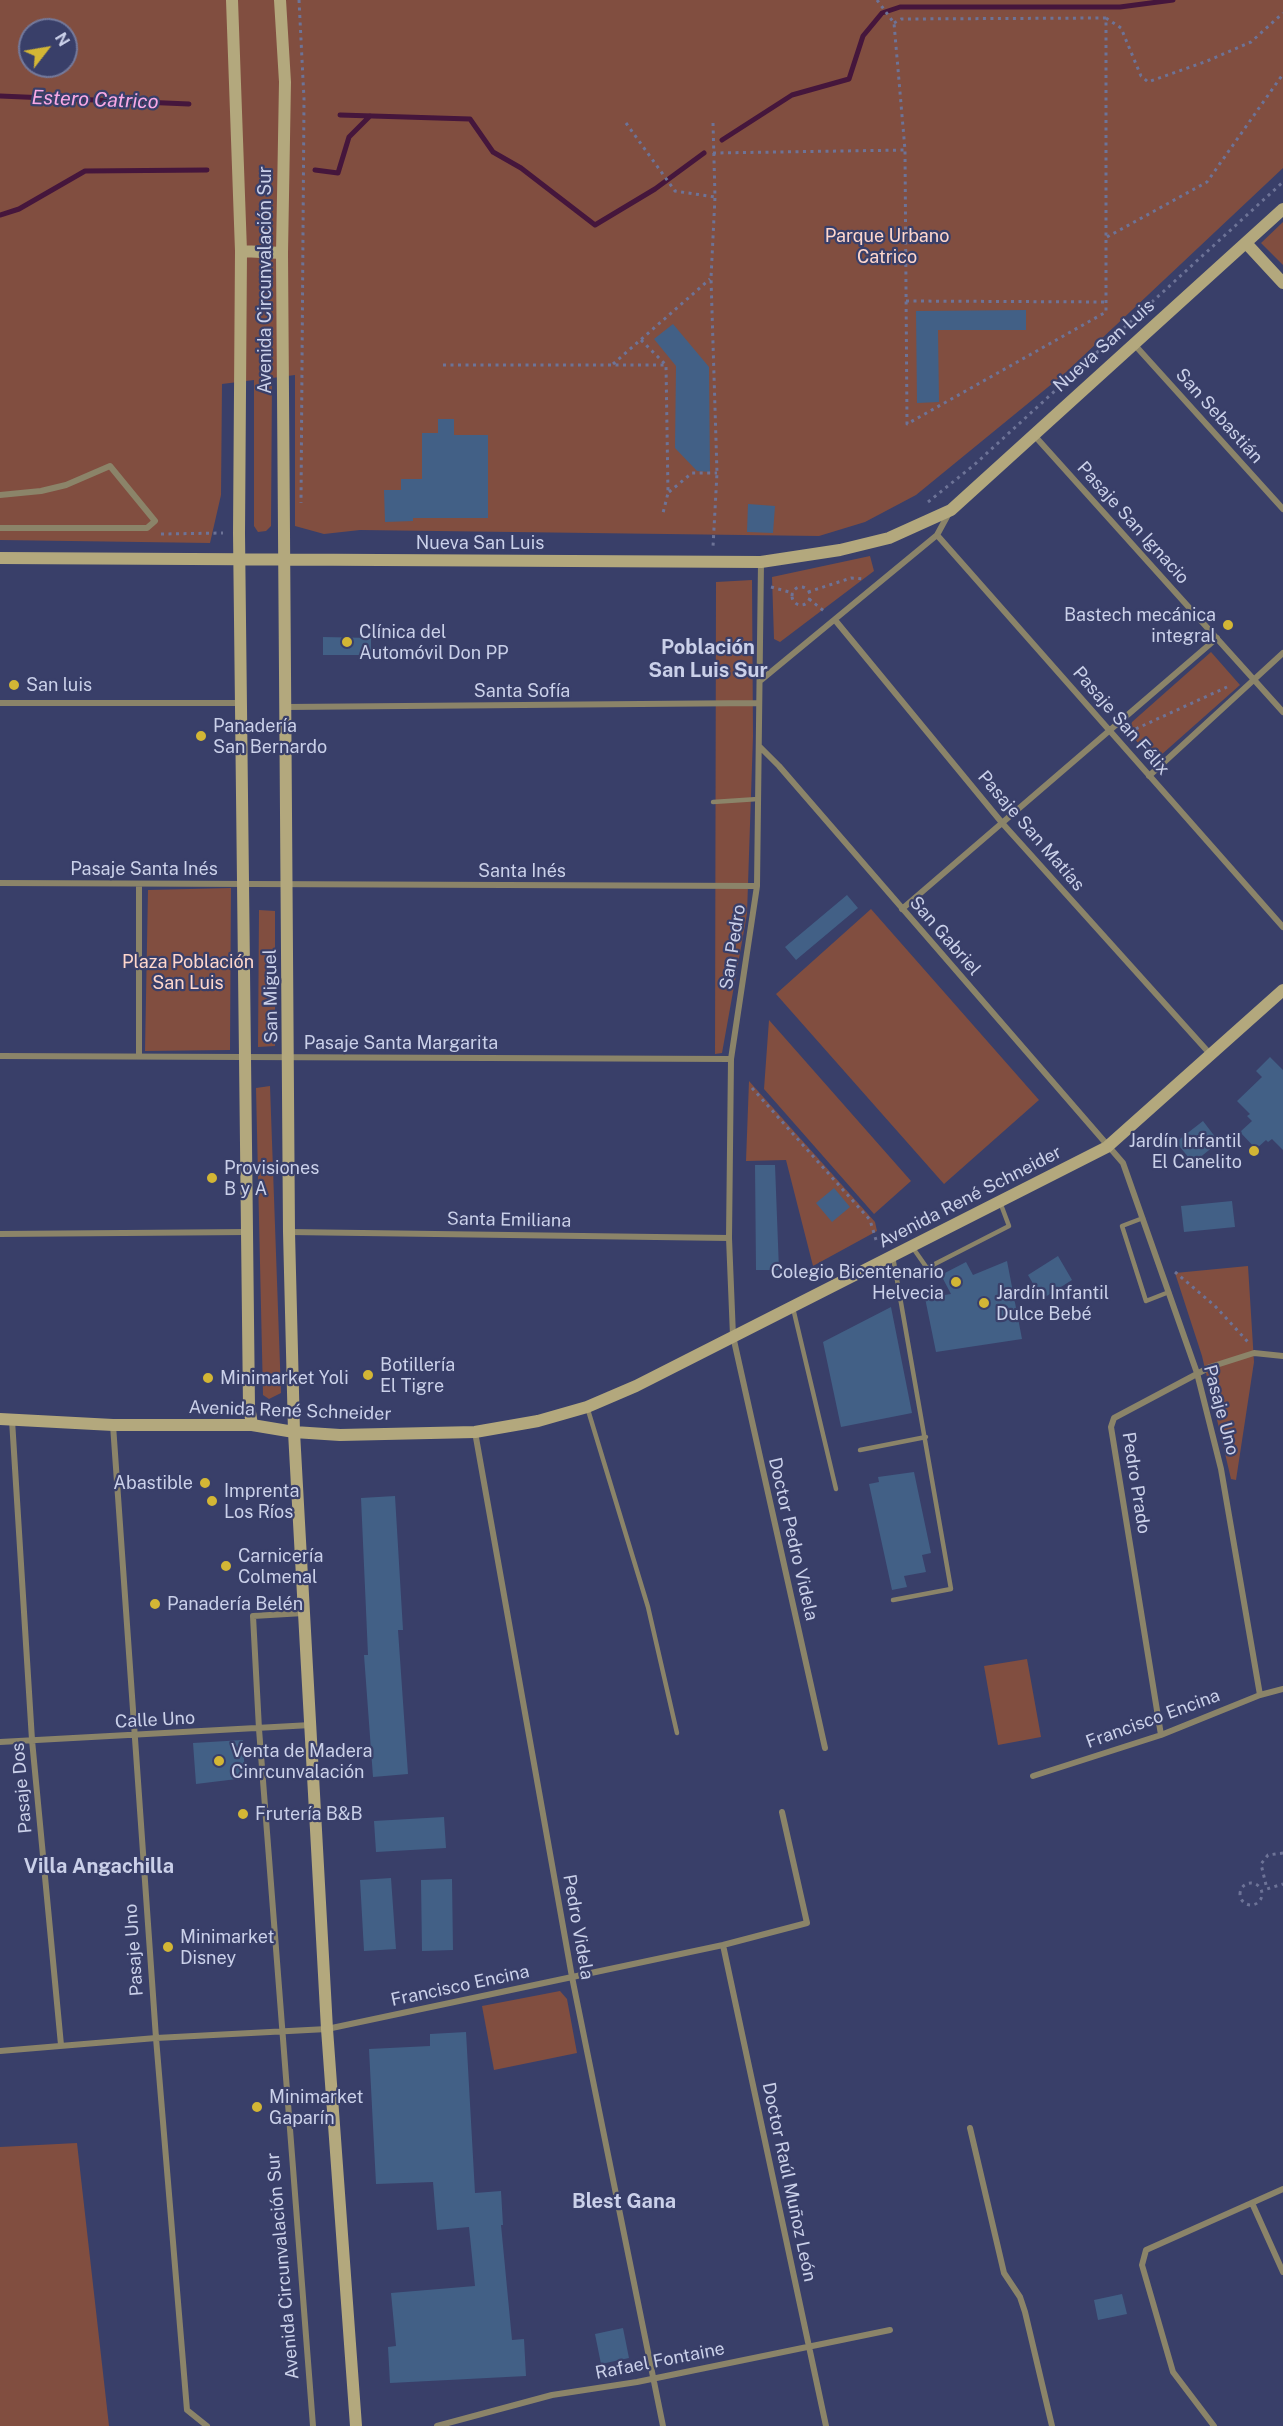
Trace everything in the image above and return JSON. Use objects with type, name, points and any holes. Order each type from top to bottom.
[{"type":"main road","name":"Avenida Circunvalación Sur","points":[[232,0],[241,251],[241,560]]},
{"type":"main road","name":"Avenida Circunvalación Sur","points":[[280,0],[285,82],[282,253],[284,560]]},
{"type":"main road","name":"Nueva San Luis","points":[[0,558],[761,562],[840,550],[889,538],[951,510],[1283,209]]},
{"type":"main road","points":[[1246,243],[1283,283]]},
{"type":"main road","points":[[241,251],[282,253]]},
{"type":"main road","name":"San Miguel","points":[[241,560],[249,1406],[252,1425]]},
{"type":"main road","name":"San Miguel","points":[[284,560],[289,1232],[294,1432]]},
{"type":"main road","name":"Avenida René Schneider","points":[[6,1419],[113,1425],[252,1425],[294,1432],[339,1435],[475,1432],[537,1421],[587,1407],[636,1386],[913,1248],[1107,1147],[1283,990]]},
{"type":"main road","points":[[294,1432],[327,2029],[356,2426]]},
{"type":"street","name":"San Sebastián","points":[[1133,343],[1283,509]]},
{"type":"street","name":"Pasaje San Ignacio","points":[[1033,434],[1283,712]]},
{"type":"street","points":[[0,495],[41,491],[66,485],[110,466],[155,521],[147,528],[0,528]]},
{"type":"street","name":"Nueva San Luis","points":[[760,681],[937,535],[951,510]]},
{"type":"street","name":"Pasaje San Félix","points":[[937,535],[1283,927]]},
{"type":"street","name":"San Pedro","points":[[733,1336],[729,1238],[731,1059],[757,886],[761,562]]},
{"type":"street","name":"Pasaje San Matías","points":[[835,620],[1003,824],[1211,1055]]},
{"type":"street","points":[[902,909],[1217,638]]},
{"type":"street","points":[[1149,776],[1253,677],[1283,653]]},
{"type":"street","points":[[0,703],[242,703]]},
{"type":"street","name":"Santa Sofía","points":[[286,707],[759,703]]},
{"type":"street","name":"San Gabriel","points":[[759,746],[1107,1147]]},
{"type":"street","name":"Pasaje Santa Inés","points":[[0,883],[288,885]]},
{"type":"street","points":[[139,885],[139,1056]]},
{"type":"street","name":"Santa Inés","points":[[288,885],[757,886]]},
{"type":"street","name":"Pasaje Santa Margarita","points":[[0,1056],[731,1059]]},
{"type":"street","name":"Pasaje Uno","points":[[1107,1147],[1123,1163],[1197,1373],[1221,1469],[1260,1695]]},
{"type":"street","points":[[0,1234],[247,1232]]},
{"type":"street","name":"Santa Emiliana","points":[[289,1232],[729,1238]]},
{"type":"street","name":"Doctor Pedro Videla","points":[[733,1336],[825,1748]]},
{"type":"street","name":"Pedro Prado","points":[[1161,1735],[1111,1427],[1114,1418],[1197,1373],[1254,1353],[1283,1356]]},
{"type":"street","name":"Pasaje Dos","points":[[6,1419],[32,1740],[61,2045]]},
{"type":"street","name":"Pasaje Uno","points":[[113,1425],[156,2038],[187,2410],[207,2426]]},
{"type":"street","name":"Pedro Videla","points":[[475,1432],[572,1977],[663,2426]]},
{"type":"street","name":"Avenida Circunvalación Sur","points":[[304,1612],[253,1616],[259,1729],[313,2426]]},
{"type":"street","name":"Francisco Encina","points":[[1034,1776],[1161,1735],[1260,1695],[1283,1689]]},
{"type":"street","name":"Calle Uno","points":[[0,1742],[311,1725]]},
{"type":"street","name":"Francisco Encina","points":[[0,2050],[156,2038],[327,2029],[723,1945],[807,1923],[782,1812]]},
{"type":"street","name":"Doctor Raúl Muñoz León","points":[[723,1945],[826,2426]]},
{"type":"street","points":[[970,2128],[1004,2273],[1020,2297],[1025,2312],[1052,2426]]},
{"type":"street","points":[[1214,2426],[1173,2372],[1142,2265],[1146,2250],[1283,2189]]},
{"type":"street","points":[[1252,2204],[1283,2272]]},
{"type":"street","name":"Rafael Fontaine","points":[[437,2426],[552,2395],[653,2378],[890,2330]]},
{"type":"lane","points":[[713,802],[758,799]]},
{"type":"lane","points":[[913,1248],[927,1268],[1009,1226],[1000,1202]]},
{"type":"lane","points":[[1143,1218],[1122,1226],[1146,1301],[1169,1292]]},
{"type":"lane","points":[[892,1600],[951,1589],[893,1257]]},
{"type":"lane","points":[[793,1306],[836,1489]]},
{"type":"lane","points":[[587,1407],[648,1607],[677,1733]]},
{"type":"lane","points":[[860,1450],[926,1437]]},
{"type":"path","points":[[299,0],[304,99],[301,512]]},
{"type":"path","points":[[877,0],[893,22],[905,150],[907,424],[1106,312],[1106,18]]},
{"type":"path","points":[[893,22],[901,19],[1106,18],[1121,28],[1141,76],[1148,82],[1251,42],[1283,13]]},
{"type":"path","points":[[1107,237],[1207,182],[1283,74]]},
{"type":"path","points":[[626,123],[675,191],[715,197]]},
{"type":"path","points":[[713,123],[715,197],[711,278],[717,473],[713,562]]},
{"type":"path","points":[[713,153],[905,150]]},
{"type":"path","points":[[926,503],[974,465],[1283,182]]},
{"type":"path","points":[[612,365],[711,278]]},
{"type":"path","points":[[906,301],[1107,302]]},
{"type":"path","points":[[641,340],[666,365],[668,493],[663,513]]},
{"type":"path","points":[[443,365],[666,365]]},
{"type":"path","points":[[668,493],[692,473],[717,473]]},
{"type":"path","points":[[702,547],[713,547]]},
{"type":"path","points":[[808,592],[851,578],[882,581]]},
{"type":"path","points":[[761,584],[793,593],[803,588],[808,592],[809,599],[835,620]]},
{"type":"path","points":[[793,593],[794,601],[798,604],[806,603],[809,599]]},
{"type":"path","points":[[1109,731],[1129,732],[1253,677]]},
{"type":"path","points":[[752,1088],[870,1220],[876,1240]]},
{"type":"path","points":[[1158,1261],[1188,1282],[1215,1306],[1248,1341],[1254,1353]]},
{"type":"path","points":[[1267,1889],[1261,1864],[1268,1855],[1283,1853]]},
{"type":"path","points":[[1262,1893],[1258,1886],[1248,1884],[1242,1887],[1240,1897],[1247,1905],[1254,1905],[1267,1889],[1283,1884]]},
{"type":"green space","name":"Parque Urbano Catrico","points":[[0,0],[1283,0],[1283,168],[1064,374],[916,495],[865,522],[819,536],[360,530],[324,534],[295,526],[295,375],[272,378],[271,526],[266,531],[258,532],[254,526],[254,380],[222,384],[221,495],[210,543],[0,540]]},
{"type":"green space","points":[[1283,222],[1283,265],[1261,243]]},
{"type":"green space","points":[[870,556],[874,571],[780,642],[774,639],[772,577]]},
{"type":"green space","points":[[752,580],[753,736],[747,914],[722,1053],[715,1054],[716,582]]},
{"type":"green space","points":[[1211,652],[1240,685],[1161,755],[1148,755],[1129,732],[1132,722]]},
{"type":"green space","name":"Plaza Población San Luis","points":[[231,888],[230,1050],[145,1051],[148,890]]},
{"type":"green space","points":[[871,909],[1039,1100],[944,1184],[776,994]]},
{"type":"green space","points":[[259,910],[275,911],[275,1046],[258,1047]]},
{"type":"green space","points":[[769,1020],[911,1181],[874,1214],[764,1089]]},
{"type":"green space","points":[[749,1081],[875,1222],[877,1231],[813,1266],[786,1160],[746,1161]]},
{"type":"green space","points":[[270,1086],[281,1393],[269,1399],[263,1395],[256,1088]]},
{"type":"green space","points":[[1248,1266],[1254,1362],[1236,1480],[1231,1479],[1202,1356],[1175,1273]]},
{"type":"green space","points":[[1027,1659],[1041,1737],[998,1745],[984,1666]]},
{"type":"green space","points":[[560,1991],[567,1999],[577,2053],[494,2070],[482,2006]]},
{"type":"green space","points":[[77,2143],[109,2426],[0,2426],[0,2147]]},
{"type":"building","points":[[1026,310],[1026,330],[938,330],[939,402],[917,403],[916,311]]},
{"type":"building","points":[[673,324],[709,367],[710,472],[697,471],[675,448],[676,366],[654,339]]},
{"type":"building","points":[[438,419],[454,419],[454,435],[488,435],[488,518],[413,518],[413,521],[385,522],[384,490],[401,490],[401,479],[422,479],[422,433],[438,433]]},
{"type":"building","points":[[748,504],[775,506],[773,533],[747,532]]},
{"type":"building","name":"Clínica del Automóvil Don PP","points":[[323,637],[371,638],[371,655],[323,655]]},
{"type":"building","points":[[847,895],[858,908],[796,960],[785,947]]},
{"type":"building","points":[[1270,1057],[1283,1070],[1283,1150],[1272,1139],[1268,1142],[1266,1140],[1256,1149],[1240,1132],[1252,1121],[1247,1116],[1250,1114],[1237,1101],[1262,1077],[1256,1071]]},
{"type":"building","points":[[1203,1121],[1219,1142],[1193,1163],[1176,1142]]},
{"type":"building","points":[[755,1165],[775,1165],[779,1270],[756,1270]]},
{"type":"building","points":[[834,1188],[850,1207],[832,1222],[816,1203]]},
{"type":"building","points":[[1232,1201],[1235,1227],[1184,1232],[1181,1206]]},
{"type":"building","points":[[1058,1256],[1072,1280],[1042,1299],[1028,1275]]},
{"type":"building","points":[[1007,1261],[1022,1339],[936,1352],[925,1298],[951,1294],[941,1275],[966,1262],[973,1275]]},
{"type":"building","points":[[891,1307],[912,1413],[841,1427],[823,1342]]},
{"type":"building","points":[[914,1472],[931,1553],[922,1555],[926,1572],[904,1576],[907,1587],[892,1590],[869,1484],[879,1482],[878,1477]]},
{"type":"building","points":[[395,1496],[403,1630],[398,1630],[408,1774],[373,1777],[364,1655],[368,1655],[361,1498]]},
{"type":"building","name":"Venta de Madera Cinrcunvalación","points":[[243,1740],[245,1778],[196,1784],[193,1743]]},
{"type":"building","points":[[444,1817],[446,1848],[376,1852],[374,1821]]},
{"type":"building","points":[[391,1878],[396,1949],[364,1951],[360,1880]]},
{"type":"building","points":[[452,1879],[453,1950],[422,1951],[421,1880]]},
{"type":"building","points":[[466,2032],[475,2193],[501,2191],[503,2225],[501,2225],[512,2340],[524,2339],[526,2376],[390,2383],[388,2347],[396,2346],[391,2293],[475,2286],[469,2227],[437,2230],[433,2182],[376,2184],[369,2049],[430,2046],[430,2034]]},
{"type":"building","points":[[1122,2294],[1127,2314],[1098,2320],[1094,2300]]},
{"type":"building","points":[[623,2328],[629,2358],[601,2364],[595,2334]]},
{"type":"waterway","name":"Estero Catrico","points":[[722,140],[792,95],[849,79],[863,36],[882,13],[900,7],[1120,7],[1173,0]]},
{"type":"waterway","name":"Estero Catrico","points":[[0,96],[189,104]]},
{"type":"waterway","name":"Estero Catrico","points":[[340,115],[470,119],[493,152],[521,168],[595,225],[655,189],[704,153]]},
{"type":"waterway","points":[[315,170],[338,173],[349,137],[370,116]]},
{"type":"waterway","points":[[0,215],[19,209],[85,171],[207,170]]},
{"type":"place","name":"Bastech mecánica integral","points":[[1228,625]]},
{"type":"place","name":"Clínica del Automóvil Don PP","points":[[347,642]]},
{"type":"place","name":"San luis","points":[[14,685]]},
{"type":"place","name":"Panadería San Bernardo","points":[[201,736]]},
{"type":"place","name":"Jardín Infantil El Canelito","points":[[1254,1151]]},
{"type":"place","name":"Provisiones B y A","points":[[212,1178]]},
{"type":"place","name":"Colegio Bicentenario Helvecia","points":[[956,1282]]},
{"type":"place","name":"Jardín Infantil Dulce Bebé","points":[[984,1303]]},
{"type":"place","name":"Botillería El Tigre","points":[[368,1375]]},
{"type":"place","name":"Minimarket Yoli","points":[[208,1378]]},
{"type":"place","name":"Abastible","points":[[205,1483]]},
{"type":"place","name":"Imprenta Los Ríos","points":[[212,1501]]},
{"type":"place","name":"Carnicería Colmenal","points":[[226,1566]]},
{"type":"place","name":"Panadería Belén","points":[[155,1604]]},
{"type":"place","name":"Venta de Madera Cinrcunvalación","points":[[219,1761]]},
{"type":"place","name":"Frutería B&B","points":[[243,1814]]},
{"type":"place","name":"Minimarket Disney","points":[[168,1947]]},
{"type":"place","name":"Minimarket Gaparín","points":[[257,2107]]},
{"type":"district","name":"Población San Luis Sur","points":[[708,660]]},
{"type":"district","name":"Villa Angachilla","points":[[99,1867]]},
{"type":"district","name":"Blest Gana","points":[[624,2202]]}]
